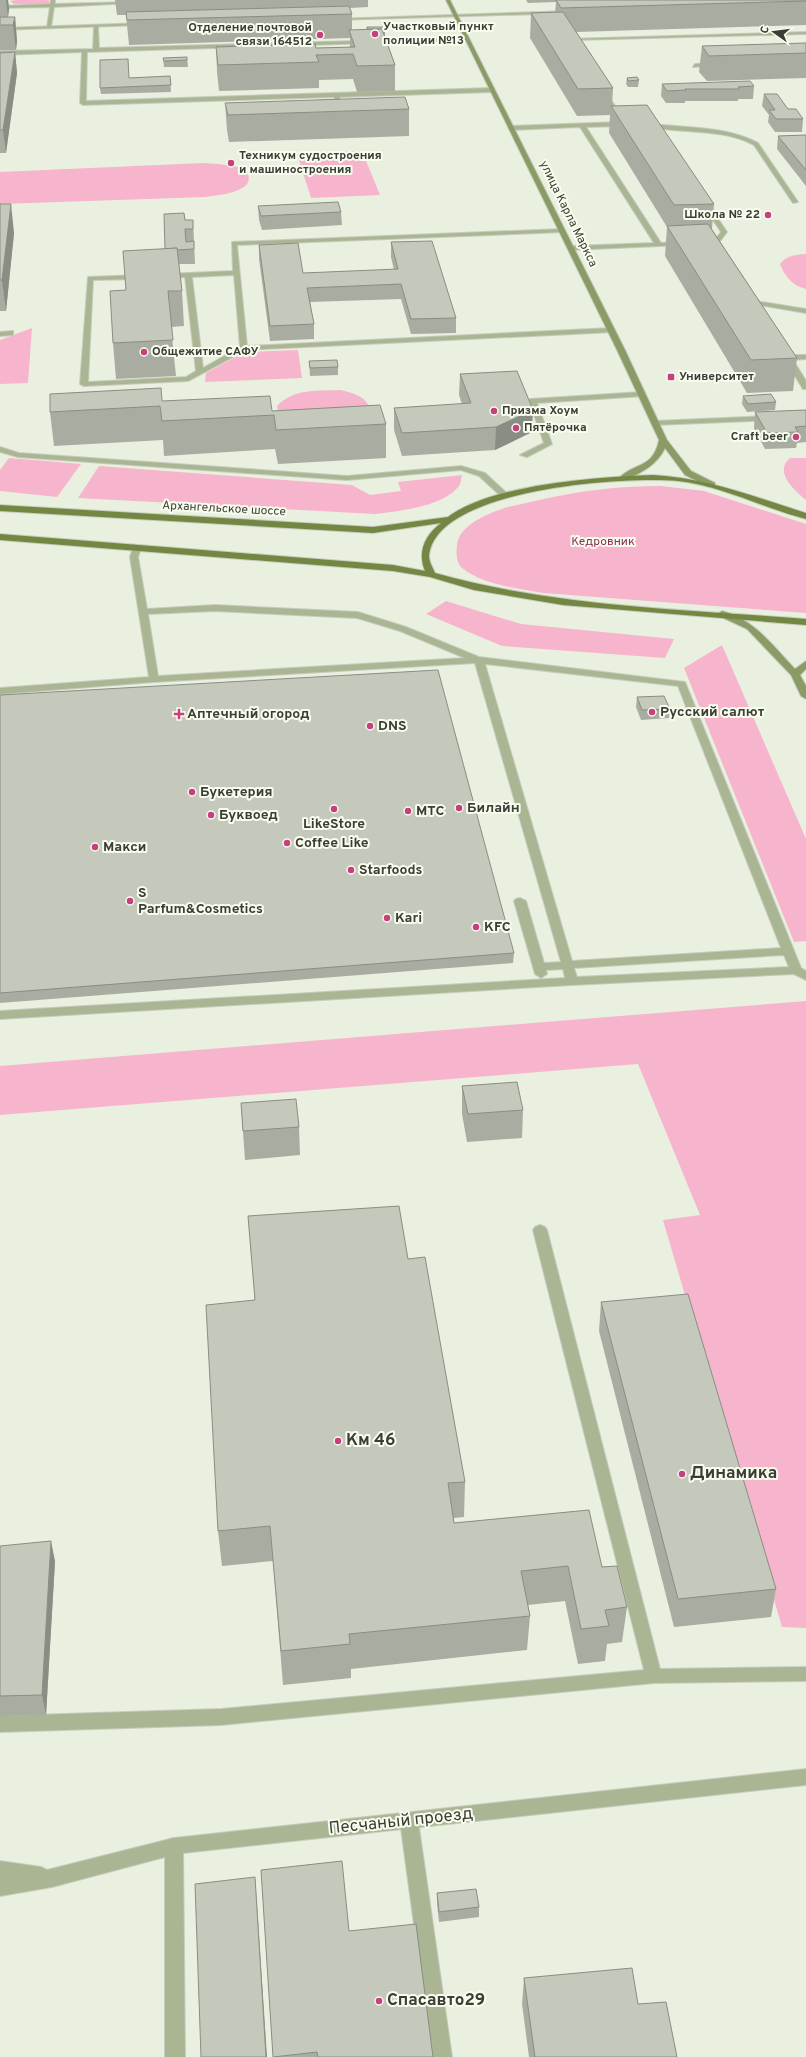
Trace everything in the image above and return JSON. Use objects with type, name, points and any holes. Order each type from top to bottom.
[{"type":"main road","points":[[431,575],[424,555],[427,544],[433,533],[447,519],[479,503],[577,481],[658,477],[691,481],[712,485],[806,516]]},
{"type":"main road","name":"Архангельское шоссе","points":[[0,508],[373,530],[410,526],[447,519]]},
{"type":"main road","points":[[0,537],[393,568],[431,575],[474,587],[563,602],[806,622]]},
{"type":"street","points":[[49,27],[53,0]]},
{"type":"street","points":[[0,7],[134,3],[134,0]]},
{"type":"street","name":"улица Карла Маркса","points":[[448,0],[571,248],[663,440],[688,473],[712,485]]},
{"type":"street","points":[[331,19],[578,12]]},
{"type":"street","points":[[0,29],[151,24]]},
{"type":"street","points":[[96,26],[96,50]]},
{"type":"street","points":[[579,52],[571,39],[806,33]]},
{"type":"street","points":[[0,53],[468,40]]},
{"type":"street","points":[[85,50],[83,103],[492,90]]},
{"type":"street","points":[[695,66],[719,65]]},
{"type":"street","points":[[511,128],[627,124],[599,83]]},
{"type":"street","points":[[336,94],[340,109]]},
{"type":"street","points":[[656,132],[649,125],[732,135],[748,139],[756,144],[795,202]]},
{"type":"street","points":[[582,126],[659,245]]},
{"type":"street","points":[[700,197],[724,232],[715,244]]},
{"type":"street","points":[[244,348],[234,243],[562,231]]},
{"type":"street","points":[[571,248],[691,244]]},
{"type":"street","points":[[707,244],[715,244]]},
{"type":"street","points":[[715,244],[719,250]]},
{"type":"street","points":[[237,273],[90,278],[84,384],[188,379],[244,348],[611,330]]},
{"type":"street","points":[[188,275],[200,372]]},
{"type":"street","points":[[751,297],[757,306],[806,311]]},
{"type":"street","points":[[0,334],[10,333]]},
{"type":"street","points":[[806,357],[787,355],[806,387]]},
{"type":"street","points":[[524,455],[548,444],[533,401],[642,394]]},
{"type":"street","points":[[655,423],[782,417]]},
{"type":"street","points":[[623,478],[646,467],[662,449],[663,440]]},
{"type":"street","points":[[0,448],[18,455],[347,478],[461,468],[474,470],[486,475],[506,496]]},
{"type":"street","points":[[137,548],[134,557],[154,679]]},
{"type":"street","points":[[144,612],[215,608],[358,615],[403,629],[479,660]]},
{"type":"street","points":[[722,614],[740,621],[750,627],[795,674],[806,696]]},
{"type":"street","points":[[479,660],[572,981]]},
{"type":"street","points":[[0,691],[154,679],[479,660],[682,684],[758,879],[789,951],[801,973],[572,981],[0,1015]]},
{"type":"street","points":[[795,674],[806,664]]},
{"type":"street","points":[[520,901],[544,983]]},
{"type":"street","points":[[539,967],[789,951]]},
{"type":"street","points":[[540,1230],[654,1676]]},
{"type":"street","points":[[0,1724],[221,1717],[654,1676],[806,1674]]},
{"type":"street","name":"Песчаный проезд","points":[[0,1887],[52,1878],[174,1846],[806,1777]]},
{"type":"street","points":[[409,1821],[442,2057]]},
{"type":"street","points":[[174,1846],[175,2057]]},
{"type":"street","points":[[0,1870],[52,1878]]},
{"type":"green space","points":[[49,0],[49,4],[14,4],[10,1]]},
{"type":"green space","points":[[362,151],[380,195],[311,198],[297,154]]},
{"type":"green space","points":[[203,163],[244,168],[248,176],[248,182],[244,187],[230,193],[206,197],[0,204],[0,172]]},
{"type":"green space","points":[[806,254],[806,289],[793,283],[784,273],[780,264],[788,257]]},
{"type":"green space","points":[[32,328],[28,383],[0,384],[0,340]]},
{"type":"green space","points":[[298,350],[302,378],[205,382],[206,373],[245,352]]},
{"type":"green space","points":[[341,390],[362,398],[370,408],[278,412],[277,406],[284,400],[299,393]]},
{"type":"green space","points":[[9,458],[81,464],[57,497],[0,491],[0,470]]},
{"type":"green space","points":[[790,458],[806,458],[806,500],[796,492],[785,475],[785,463]]},
{"type":"green space","points":[[99,466],[352,485],[370,495],[401,491],[398,482],[462,475],[459,486],[452,493],[442,499],[420,507],[375,514],[78,498]]},
{"type":"green space","name":"Кедровник","points":[[661,486],[704,491],[806,524],[806,613],[543,593],[490,582],[470,574],[462,568],[459,563],[457,548],[462,533],[466,528],[484,516],[496,511],[551,497],[582,492],[613,488]]},
{"type":"green space","points":[[446,601],[521,624],[674,639],[665,658],[502,646],[426,614]]},
{"type":"green space","points":[[722,645],[806,839],[806,941],[794,942],[684,668]]},
{"type":"green space","points":[[806,1001],[806,1628],[782,1627],[663,1220],[700,1215],[638,1064],[0,1115],[0,1066]]},
{"type":"building","points":[[556,0],[806,0],[806,1],[561,8]]},
{"type":"building","points":[[349,6],[352,14],[127,20],[126,12]]},
{"type":"building","points":[[563,12],[613,88],[578,89],[531,13]]},
{"type":"building","points":[[0,17],[15,17],[13,25],[0,25]]},
{"type":"building","points":[[367,27],[383,27],[385,32],[383,32],[382,29],[367,29]]},
{"type":"building","points":[[382,29],[395,65],[357,66],[353,54],[316,55],[319,62],[218,65],[216,47],[315,44],[316,48],[355,47],[349,30]]},
{"type":"building","points":[[806,43],[806,53],[709,56],[702,46]]},
{"type":"building","points":[[15,52],[3,130],[0,130],[0,53]]},
{"type":"building","points":[[187,57],[187,60],[164,61],[163,58]]},
{"type":"building","points":[[128,59],[129,78],[170,76],[171,85],[100,88],[100,60]]},
{"type":"building","points":[[637,77],[639,80],[628,81],[627,78]]},
{"type":"building","points":[[750,81],[754,86],[738,87],[739,89],[685,89],[686,90],[667,91],[662,84]]},
{"type":"building","points":[[764,94],[777,94],[788,109],[796,109],[803,119],[776,119],[769,110],[775,110]]},
{"type":"building","points":[[405,97],[409,109],[228,115],[225,103]]},
{"type":"building","points":[[647,105],[714,204],[674,205],[611,106]]},
{"type":"building","points":[[806,135],[806,170],[778,136]]},
{"type":"building","points":[[338,202],[341,212],[261,216],[258,206]]},
{"type":"building","points":[[0,204],[11,204],[2,280],[0,280]]},
{"type":"building","points":[[184,213],[185,220],[193,220],[193,229],[185,229],[186,242],[194,241],[194,249],[165,249],[164,214]]},
{"type":"building","points":[[708,224],[797,358],[751,360],[667,226]]},
{"type":"building","points":[[432,241],[456,318],[411,319],[401,284],[307,288],[314,324],[270,326],[259,245],[298,243],[303,273],[398,269],[391,242]]},
{"type":"building","points":[[177,248],[182,291],[168,291],[173,340],[113,343],[110,291],[126,290],[123,251]]},
{"type":"building","points":[[337,360],[338,367],[310,368],[309,361]]},
{"type":"building","points":[[517,371],[533,410],[496,427],[402,433],[394,408],[471,403],[460,374]]},
{"type":"building","points":[[161,388],[162,401],[270,396],[272,411],[380,405],[386,424],[276,430],[274,415],[162,421],[160,406],[50,412],[50,394]]},
{"type":"building","points":[[771,394],[776,402],[748,404],[743,396]]},
{"type":"building","points":[[806,410],[806,426],[795,427],[798,432],[767,433],[755,412]]},
{"type":"building","points":[[438,670],[514,953],[0,993],[0,695]]},
{"type":"building","points":[[664,696],[670,709],[642,710],[637,697]]},
{"type":"building","points":[[517,1082],[523,1110],[468,1114],[462,1086]]},
{"type":"building","points":[[296,1099],[299,1127],[243,1131],[241,1103]]},
{"type":"building","points":[[399,1206],[408,1259],[425,1257],[465,1482],[448,1483],[454,1523],[589,1510],[602,1567],[617,1566],[627,1607],[605,1610],[609,1626],[581,1629],[568,1566],[521,1571],[530,1616],[349,1634],[350,1644],[281,1651],[270,1526],[218,1531],[206,1305],[255,1300],[248,1216]]},
{"type":"building","name":"Динамика","points":[[688,1294],[776,1589],[678,1599],[601,1302]]},
{"type":"building","points":[[51,1541],[42,1695],[0,1696],[0,1546]]},
{"type":"building","points":[[342,1861],[349,1931],[416,1924],[433,2057],[318,2057],[317,2052],[273,2057],[261,1870]]},
{"type":"building","points":[[255,1877],[266,2057],[201,2057],[195,1884]]},
{"type":"building","points":[[476,1889],[479,1907],[439,1912],[437,1893]]},
{"type":"building","points":[[632,1968],[638,2004],[666,2002],[677,2057],[535,2057],[524,1978]]},
{"type":"place","name":"Участковый пункт полиции №13","points":[[375,34]]},
{"type":"place","name":"Отделение почтовой связи 164512","points":[[320,35]]},
{"type":"place","name":"Техникум судостроения и машиностроения","points":[[231,163]]},
{"type":"place","name":"Школа № 22","points":[[768,215]]},
{"type":"place","name":"Общежитие САФУ","points":[[144,352]]},
{"type":"place","name":"Университет","points":[[671,377]]},
{"type":"place","name":"Призма Хоум","points":[[494,411]]},
{"type":"place","name":"Пятёрочка","points":[[516,428]]},
{"type":"place","name":"Craft beer","points":[[796,437]]},
{"type":"place","name":"Русский салют","points":[[652,712]]},
{"type":"place","name":"Аптечный огород","points":[[179,714]]},
{"type":"place","name":"DNS","points":[[370,726]]},
{"type":"place","name":"Букетерия","points":[[192,792]]},
{"type":"place","name":"Билайн","points":[[459,808]]},
{"type":"place","name":"LikeStore","points":[[334,809]]},
{"type":"place","name":"МТС","points":[[408,811]]},
{"type":"place","name":"Буквоед","points":[[211,815]]},
{"type":"place","name":"Coffee Like","points":[[287,843]]},
{"type":"place","name":"Макси","points":[[95,847]]},
{"type":"place","name":"Starfoods","points":[[351,870]]},
{"type":"place","name":"S Parfum&Cosmetics","points":[[130,901]]},
{"type":"place","name":"Kari","points":[[387,918]]},
{"type":"place","name":"KFC","points":[[476,927]]},
{"type":"place","name":"Км 46","points":[[338,1441]]},
{"type":"place","name":"Динамика","points":[[682,1474]]},
{"type":"place","name":"Спасавто29","points":[[379,2001]]}]
